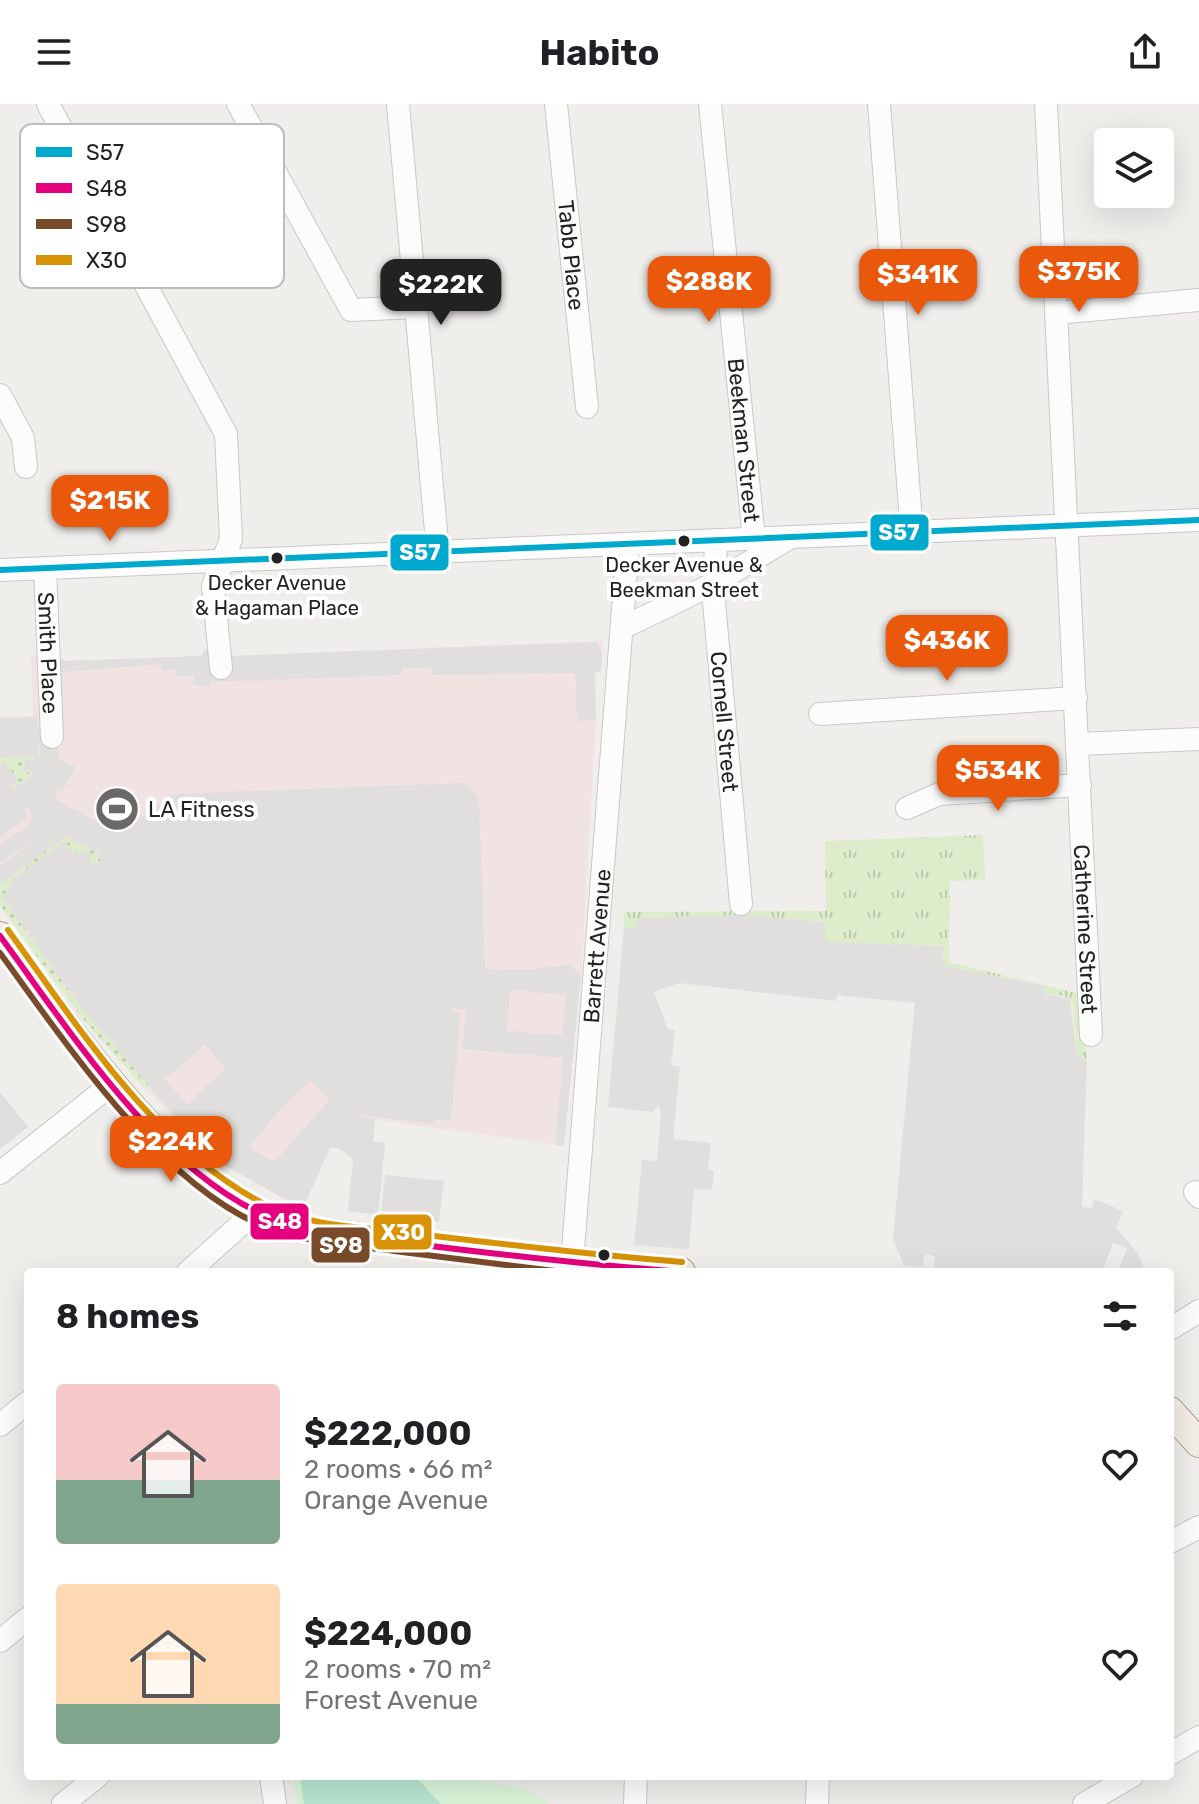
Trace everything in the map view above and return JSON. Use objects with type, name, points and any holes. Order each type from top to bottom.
[{"type":"main road","points":[[0,936],[113,1083],[197,1174],[257,1210],[297,1228],[485,1263],[572,1263],[628,1268]]},
{"type":"main road","points":[[1174,1415],[1199,1443]]},
{"type":"street","points":[[48,104],[59,124]]},
{"type":"street","points":[[238,104],[249,124]]},
{"type":"street","points":[[398,104],[438,554]]},
{"type":"street","name":"Tabb Place","points":[[556,104],[587,407]]},
{"type":"street","name":"Beekman Street","points":[[710,104],[754,539]]},
{"type":"street","points":[[879,104],[912,534]]},
{"type":"street","name":"Catherine Street","points":[[1046,104],[1091,1035]]},
{"type":"street","points":[[284,188],[351,310],[416,307]]},
{"type":"street","points":[[147,288],[226,434],[231,539],[213,586],[221,668]]},
{"type":"street","points":[[1056,313],[1199,300]]},
{"type":"street","points":[[0,395],[23,438],[26,467]]},
{"type":"street","points":[[0,570],[716,540],[786,540],[1199,520]]},
{"type":"street","name":"Cornell Street","points":[[716,540],[713,584],[741,904]]},
{"type":"street","points":[[622,628],[713,584],[786,540]]},
{"type":"street","name":"Barrett Avenue","points":[[572,1263],[628,545]]},
{"type":"street","name":"Smith Place","points":[[45,569],[52,737]]},
{"type":"street","points":[[820,714],[1076,698]]},
{"type":"street","points":[[1078,744],[1199,739]]},
{"type":"street","points":[[907,808],[939,794],[1080,785]]},
{"type":"street","points":[[0,1173],[113,1083]]},
{"type":"street","points":[[193,1268],[257,1210]]},
{"type":"street","points":[[1174,1327],[1199,1311]]},
{"type":"street","points":[[0,1425],[24,1405]]},
{"type":"street","points":[[1174,1540],[1199,1527]]},
{"type":"street","points":[[0,1641],[24,1621]]},
{"type":"street","points":[[1174,1752],[1199,1737]]},
{"type":"street","points":[[63,1804],[93,1780]]},
{"type":"street","points":[[272,1780],[275,1804]]},
{"type":"street","points":[[635,1804],[636,1780]]},
{"type":"street","points":[[817,1804],[818,1780]]},
{"type":"street","points":[[1084,1804],[1125,1780]]},
{"type":"shaded area","points":[[603,641],[601,671],[595,672],[596,719],[582,965],[564,1146],[348,1116],[289,1200],[283,1198],[222,1164],[145,1089],[78,1013],[0,905],[0,717],[33,716],[31,656],[59,656],[65,661],[201,656],[205,650],[229,656]]},
{"type":"shaded area","points":[[597,642],[602,653],[601,671],[595,672],[596,719],[577,721],[575,673],[432,675],[431,668],[402,668],[401,675],[212,682],[209,687],[192,684],[195,676],[176,676],[175,669],[162,670],[161,664],[62,672],[64,728],[59,730],[58,759],[75,767],[63,790],[58,788],[55,799],[117,833],[173,794],[464,783],[479,798],[485,969],[522,970],[569,965],[581,975],[564,1146],[555,1145],[563,1058],[462,1049],[466,1011],[451,1007],[451,1011],[461,1012],[451,1121],[434,1119],[433,1124],[352,1114],[375,1119],[373,1141],[385,1143],[378,1215],[348,1211],[353,1159],[338,1148],[330,1148],[304,1206],[283,1198],[222,1164],[196,1141],[82,1008],[28,934],[33,930],[26,931],[1,897],[10,890],[8,882],[65,841],[73,851],[90,851],[91,864],[101,861],[98,853],[66,837],[0,884],[0,866],[42,835],[0,863],[0,845],[28,826],[32,818],[29,809],[23,806],[28,817],[0,837],[0,764],[4,761],[18,780],[10,786],[13,789],[35,773],[23,771],[25,760],[41,758],[39,744],[38,757],[0,758],[0,718],[37,717],[38,728],[41,728],[59,658],[65,661],[201,656],[205,650],[224,650],[229,656]],"holes":[[[510,990],[566,995],[562,1035],[507,1031]],[[205,1045],[226,1068],[187,1104],[165,1079]],[[310,1081],[330,1100],[274,1162],[249,1148],[278,1112]]]},
{"type":"shaded area","points":[[748,915],[825,922],[825,942],[943,946],[943,966],[1041,985],[1045,994],[1070,999],[1077,1055],[1087,1061],[1082,1207],[1092,1208],[1094,1199],[1123,1211],[1116,1228],[1138,1253],[1144,1268],[1120,1268],[1127,1248],[1113,1243],[1104,1268],[1033,1268],[1032,1265],[1031,1268],[934,1268],[935,1257],[928,1254],[924,1256],[923,1267],[904,1265],[893,1239],[915,1003],[837,995],[836,1001],[680,983],[654,992],[668,1029],[675,1030],[671,1065],[680,1067],[673,1139],[711,1143],[708,1170],[714,1171],[712,1190],[694,1189],[689,1249],[634,1245],[642,1160],[657,1161],[661,1113],[658,1106],[652,1112],[608,1107],[624,928],[636,928],[638,918]]},
{"type":"shaded area","points":[[0,1092],[28,1127],[0,1149]]},
{"type":"shaded area","points":[[385,1175],[444,1181],[439,1222],[381,1215]]},
{"type":"green space","points":[[37,745],[40,759],[25,760],[23,771],[34,774],[11,789],[18,780],[4,761],[0,764],[0,758],[37,757]]},
{"type":"green space","points":[[983,835],[985,880],[950,881],[949,962],[1080,994],[1087,1061],[1077,1055],[1073,1005],[1065,996],[1045,994],[1041,985],[942,966],[942,946],[824,942],[825,922],[748,915],[638,918],[637,928],[624,928],[624,912],[826,911],[825,841]]},
{"type":"green space","points":[[65,837],[98,853],[101,861],[91,864],[89,852],[73,851],[64,842],[8,882],[10,890],[2,897],[26,931],[24,937],[28,934],[82,1008],[150,1085],[145,1089],[78,1013],[0,905],[0,884]]},
{"type":"green space","points":[[294,1780],[492,1780],[493,1784],[525,1788],[549,1804],[297,1804]]},
{"type":"green space","points":[[301,1780],[419,1780],[441,1804],[304,1804]]},
{"type":"transit line","name":"S57","points":[[0,570],[1199,520]]},
{"type":"transit line","name":"X30","points":[[8,930],[92,1046],[155,1120],[227,1182],[268,1206],[302,1218],[338,1225],[682,1262]]},
{"type":"transit line","name":"S48","points":[[0,936],[86,1053],[152,1130],[187,1165],[226,1194],[266,1216],[339,1236],[637,1268]]},
{"type":"transit line","name":"S98","points":[[0,953],[117,1107],[187,1178],[225,1206],[263,1226],[311,1240],[531,1268]]},
{"type":"place","name":"Decker Avenue & Beekman Street","points":[[684,541]]},
{"type":"place","name":"Decker Avenue & Hagaman Place","points":[[277,558]]},
{"type":"place","name":"LA Fitness","points":[[117,809]]}]
